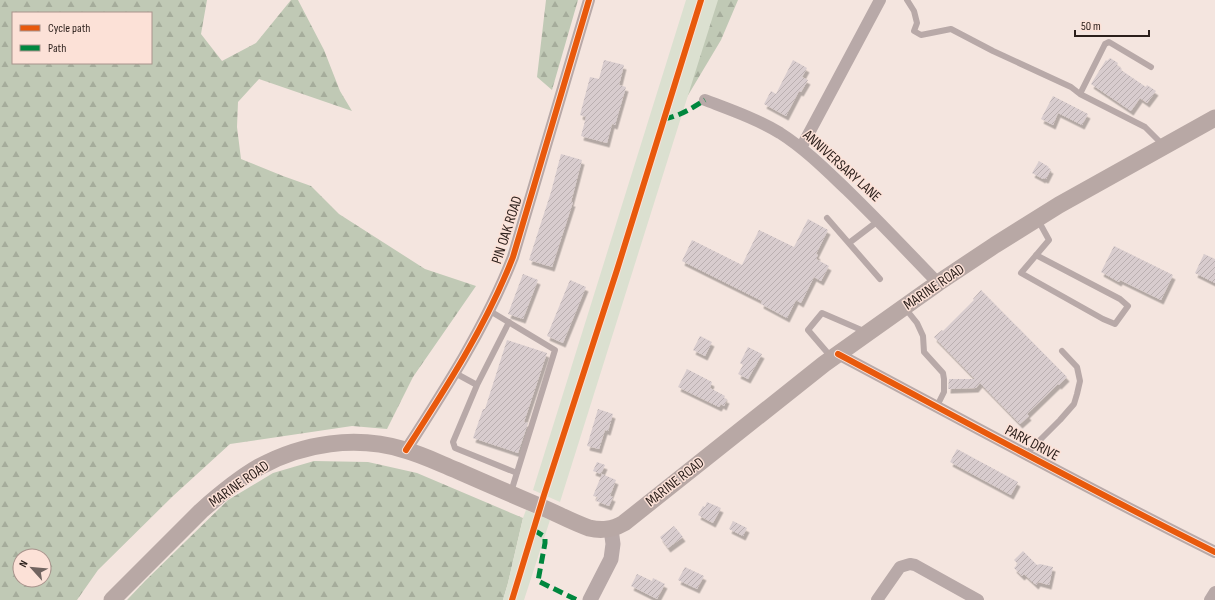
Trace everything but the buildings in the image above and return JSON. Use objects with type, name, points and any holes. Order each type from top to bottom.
[{"type":"main road","name":"MARINE ROAD","points":[[112,600],[148,563],[216,498],[239,480],[257,468],[270,462],[295,451],[318,445],[360,442],[406,450],[430,458],[589,528],[598,530],[617,527],[835,356],[938,283],[1072,198],[1215,118]]},
{"type":"street","name":"PIN OAK ROAD","points":[[406,450],[455,373],[490,311],[501,287],[513,257],[589,0]]},
{"type":"street","points":[[801,148],[880,0]]},
{"type":"street","name":"ANNIVERSARY LANE","points":[[705,100],[758,121],[780,133],[801,148],[878,221],[938,283]]},
{"type":"street","name":"PARK DRIVE","points":[[835,356],[936,406],[1025,455],[1215,552]]},
{"type":"street","points":[[590,600],[611,559],[613,544],[611,529]]},
{"type":"street","points":[[877,600],[900,567],[910,564],[915,565],[978,600]]},
{"type":"street","points":[[1210,600],[1215,592]]},
{"type":"lane","points":[[907,0],[914,11],[917,23],[914,32],[921,35],[951,29],[993,51],[1071,87],[1080,94],[1145,127],[1164,146]]},
{"type":"lane","points":[[1080,94],[1105,44],[1109,42],[1150,67]]},
{"type":"lane","points":[[827,218],[880,279]]},
{"type":"lane","points":[[1036,255],[1120,299],[1128,306],[1115,324],[1103,319],[1021,273],[1036,255],[1049,240],[1037,219]]},
{"type":"lane","points":[[849,243],[878,221]]},
{"type":"lane","points":[[904,307],[917,323],[922,336],[924,352],[944,378],[944,392],[936,406]]},
{"type":"lane","points":[[490,311],[556,350],[510,494]]},
{"type":"lane","points":[[835,356],[808,330],[822,312],[868,333]]},
{"type":"lane","points":[[509,322],[477,385],[453,442],[455,448],[517,473]]},
{"type":"lane","points":[[1025,455],[1074,404],[1080,381],[1077,367],[1062,352]]},
{"type":"lane","points":[[455,373],[477,385]]},
{"type":"green space","points":[[0,0],[207,0],[201,34],[222,61],[256,43],[291,0],[298,0],[324,50],[340,91],[352,111],[259,79],[238,102],[237,127],[241,159],[311,186],[339,214],[425,269],[476,286],[413,377],[387,429],[352,426],[230,444],[173,496],[98,570],[77,600],[0,600]]},
{"type":"green space","points":[[546,0],[578,0],[552,90],[537,77]]},
{"type":"green space","points":[[686,0],[718,0],[560,502],[533,490]]},
{"type":"green space","points":[[707,0],[738,0],[721,40],[687,97]]},
{"type":"green space","points":[[314,461],[368,462],[417,473],[523,518],[503,600],[127,600],[228,500],[273,473]]},
{"type":"green space","points":[[526,510],[550,520],[524,600],[503,600],[523,518]]},
{"type":"marked path","points":[[664,119],[681,114],[705,100]]},
{"type":"marked path","points":[[534,530],[545,537],[538,581],[577,600]]},
{"type":"cycle path","points":[[406,450],[478,332],[491,308],[513,257],[589,0]]},
{"type":"cycle path","points":[[512,600],[701,0]]},
{"type":"cycle path","points":[[838,354],[1073,479],[1215,552]]}]
